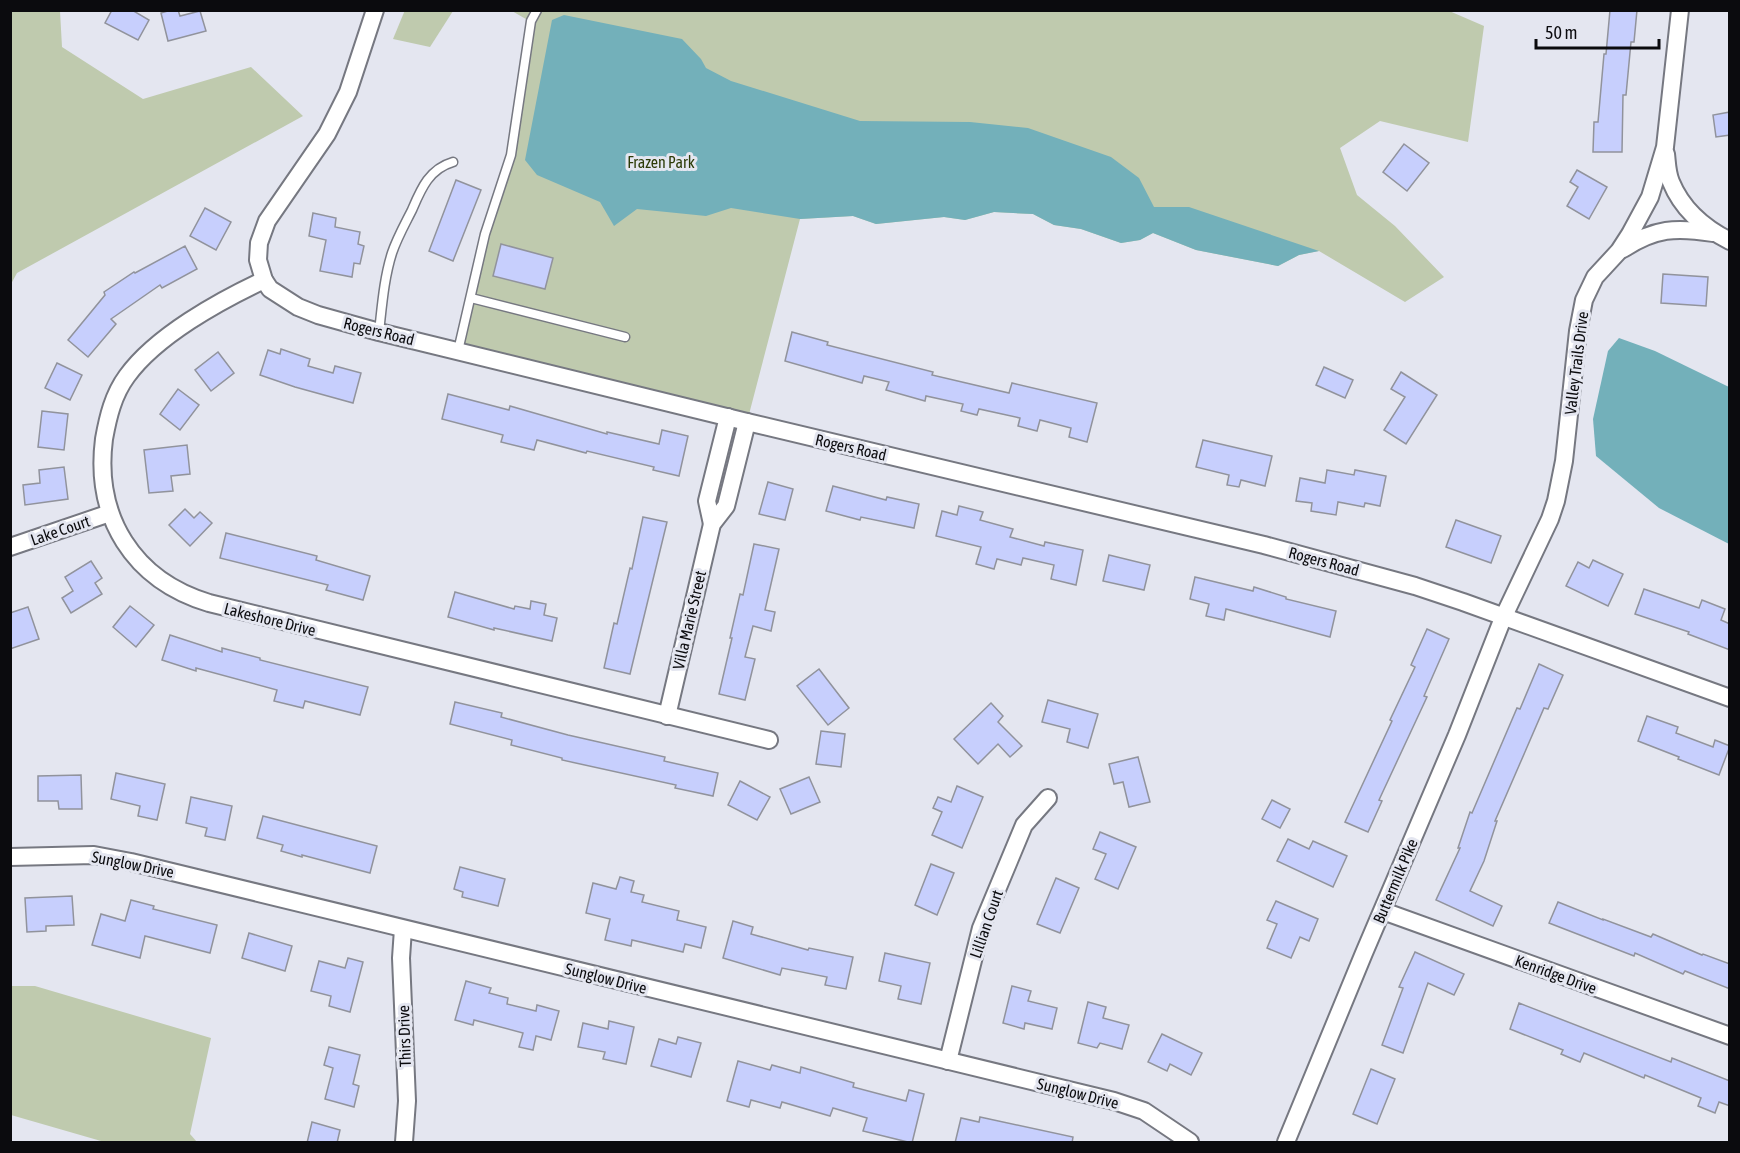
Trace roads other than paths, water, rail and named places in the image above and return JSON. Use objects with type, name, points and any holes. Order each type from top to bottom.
[{"type":"street","points":[[264,280],[258,260],[260,243],[267,221],[327,134],[348,92],[375,10]]},
{"type":"street","name":"Valley Trails Drive","points":[[1503,618],[1550,519],[1556,501],[1564,461],[1578,331],[1584,300],[1595,277],[1619,251],[1650,197],[1665,147],[1680,10]]},
{"type":"street","points":[[1665,147],[1670,180],[1696,219],[1713,233],[1730,241]]},
{"type":"street","points":[[1619,251],[1640,238],[1656,232],[1688,229],[1713,233]]},
{"type":"street","name":"Rogers Road","points":[[264,280],[270,289],[298,306],[318,315],[379,332],[1264,545],[1415,586],[1730,698]]},
{"type":"street","name":"Lakeshore Drive","points":[[264,280],[175,330],[147,352],[126,377],[108,415],[102,459],[105,497],[125,546],[136,559],[165,582],[195,599],[769,740]]},
{"type":"street","name":"Villa Marie Street","points":[[712,524],[707,501],[728,417]]},
{"type":"street","name":"Villa Marie Street","points":[[666,716],[712,524],[726,506],[747,422]]},
{"type":"street","name":"Lake Court","points":[[10,547],[110,513]]},
{"type":"street","name":"Buttermilk Pike","points":[[1286,1143],[1457,735],[1503,618]]},
{"type":"street","name":"Lillian Court","points":[[948,1061],[981,928],[1024,825],[1048,798]]},
{"type":"street","name":"Sunglow Drive","points":[[10,857],[94,855],[131,862],[1114,1101],[1144,1111],[1190,1143]]},
{"type":"street","name":"Kenridge Drive","points":[[1383,911],[1730,1036]]},
{"type":"street","name":"Thirs Drive","points":[[404,929],[401,958],[407,1101],[404,1143]]},
{"type":"lane","points":[[458,351],[486,234],[511,155],[531,21],[537,10]]},
{"type":"lane","points":[[379,332],[387,275],[397,240],[421,190],[433,172],[453,162]]},
{"type":"lane","points":[[471,298],[625,337]]},
{"type":"water","points":[[564,15],[682,39],[701,59],[706,68],[731,81],[860,121],[970,122],[1028,128],[1111,157],[1139,178],[1154,207],[1189,207],[1319,251],[1299,255],[1278,266],[1196,250],[1153,233],[1140,240],[1121,243],[1081,229],[1054,225],[1033,214],[994,212],[965,220],[944,217],[876,224],[853,216],[800,219],[731,208],[706,216],[637,209],[614,226],[600,202],[537,175],[525,160],[552,20]]},
{"type":"water","points":[[1619,338],[1655,351],[1729,387],[1729,544],[1659,508],[1596,456],[1593,419],[1608,351]]},
{"type":"park label","name":"Frazen Park","points":[[661,162]]}]
